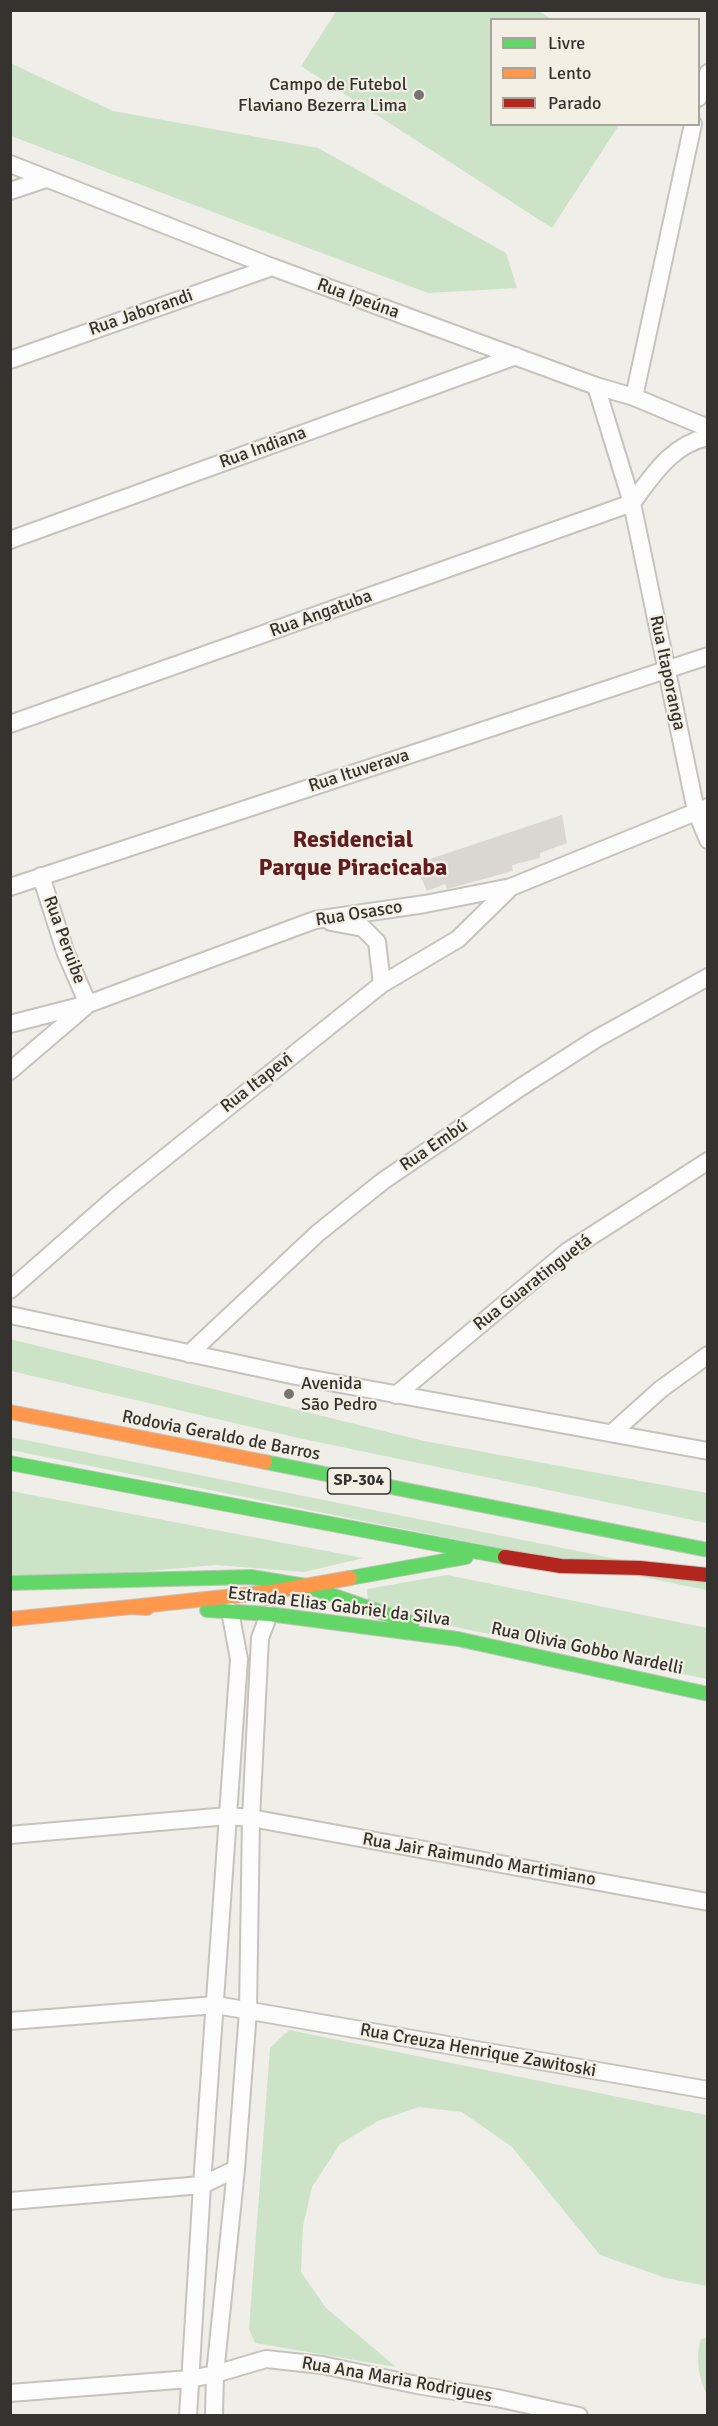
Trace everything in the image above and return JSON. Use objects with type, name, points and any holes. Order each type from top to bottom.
[{"type":"main road","name":"Rodovia Geraldo de Barros","points":[[10,1412],[708,1550]]},
{"type":"main road","points":[[10,1463],[485,1554],[561,1566],[640,1568],[708,1575]]},
{"type":"main road","points":[[130,1607],[306,1586],[334,1579],[485,1554]]},
{"type":"main road","name":"Estrada Elias Gabriel da Silva","points":[[10,1583],[251,1577],[306,1586],[458,1639]]},
{"type":"main road","name":"Estrada Elias Gabriel da Silva","points":[[10,1619],[130,1607],[230,1611],[458,1639]]},
{"type":"main road","name":"Rua Olivia Gobbo Nardelli","points":[[458,1639],[708,1694]]},
{"type":"street","points":[[700,95],[708,73]]},
{"type":"street","points":[[634,397],[693,126]]},
{"type":"street","name":"Rua Ipeúna","points":[[10,164],[272,267],[596,387],[634,397],[708,429]]},
{"type":"street","points":[[10,191],[46,179]]},
{"type":"street","name":"Rua Jaborandi","points":[[10,360],[272,267]]},
{"type":"street","name":"Rua Indiana","points":[[10,540],[516,356]]},
{"type":"street","name":"Rua Itaporanga","points":[[596,387],[632,503],[667,670],[708,840]]},
{"type":"street","points":[[632,503],[670,454],[696,440],[708,437]]},
{"type":"street","name":"Rua Angatuba","points":[[10,724],[632,503]]},
{"type":"street","name":"Rua Ituverava","points":[[10,887],[708,656]]},
{"type":"street","name":"Rua Osasco","points":[[10,1024],[88,1004],[315,920],[425,904],[511,887],[702,809]]},
{"type":"street","name":"Rua Peruibe","points":[[41,876],[65,951],[88,1004]]},
{"type":"street","name":"Rua Itapevi","points":[[10,1290],[117,1196],[382,984],[458,939],[511,887]]},
{"type":"street","points":[[315,920],[363,928],[377,942],[382,984]]},
{"type":"street","name":"Rua Embú","points":[[189,1354],[318,1233],[383,1181],[596,1039],[708,977]]},
{"type":"street","points":[[10,1071],[88,1004]]},
{"type":"street","name":"Rua Guaratinguetá","points":[[396,1395],[568,1251],[708,1161]]},
{"type":"street","points":[[10,1315],[189,1354],[396,1395],[708,1451]]},
{"type":"street","points":[[612,1433],[661,1389],[708,1355]]},
{"type":"street","points":[[188,2415],[239,1659],[230,1611]]},
{"type":"street","points":[[214,2415],[215,2374],[236,2169],[248,2011],[251,1818],[260,1638],[269,1614]]},
{"type":"street","name":"Rua Jair Raimundo Martimiano","points":[[10,1835],[228,1816],[251,1818],[708,1902]]},
{"type":"street","name":"Rua Creuza Henrique Zawitoski","points":[[10,2021],[216,2005],[708,2090]]},
{"type":"street","points":[[10,2201],[202,2185],[236,2169]]},
{"type":"street","name":"Rua Ana Maria Rodrigues","points":[[10,2393],[190,2379],[266,2359],[322,2366],[579,2415]]},
{"type":"green space","name":"Campo de Futebol Flaviano Bezerra Lima","points":[[337,10],[537,10],[549,18],[490,18],[490,126],[618,126],[552,228],[301,66]]},
{"type":"green space","points":[[10,63],[113,111],[318,148],[506,253],[517,288],[428,293],[11,136]]},
{"type":"green space","points":[[10,1339],[424,1441],[707,1493],[707,1523],[303,1439],[11,1371]]},
{"type":"green space","points":[[10,1437],[707,1577],[707,1590],[11,1450]]},
{"type":"green space","points":[[11,1491],[363,1558],[304,1572],[216,1565],[11,1583]]},
{"type":"green space","points":[[447,1575],[707,1628],[707,1679],[455,1627],[409,1616],[368,1602],[367,1589]]},
{"type":"green space","points":[[289,2030],[707,2115],[707,2286],[666,2278],[600,2255],[512,2147],[462,2112],[419,2107],[378,2121],[340,2144],[312,2187],[303,2226],[301,2272],[326,2308],[396,2367],[255,2343],[249,2329],[270,2048]]},
{"type":"green space","points":[[701,2339],[708,2339],[707,2395],[698,2360]]},
{"type":"building","points":[[562,815],[567,843],[540,853],[540,858],[512,865],[513,871],[447,889],[445,884],[427,891],[415,864]]},
{"type":"traffic: fast","points":[[265,1462],[708,1550]]},
{"type":"traffic: fast","points":[[10,1463],[505,1557]]},
{"type":"traffic: fast","points":[[350,1578],[466,1557]]},
{"type":"traffic: fast","points":[[10,1583],[251,1577],[306,1586],[412,1623]]},
{"type":"traffic: fast","points":[[207,1610],[269,1614],[458,1639],[708,1694]]},
{"type":"traffic: slow","points":[[10,1412],[265,1462]]},
{"type":"traffic: slow","points":[[131,1607],[271,1592],[350,1578]]},
{"type":"traffic: slow","points":[[10,1619],[131,1607],[147,1608]]},
{"type":"traffic: jam","points":[[505,1557],[561,1566],[640,1568],[708,1575]]},
{"type":"place","name":"Campo de Futebol Flaviano Bezerra Lima","points":[[419,95]]},
{"type":"place","name":"Avenida São Pedro","points":[[289,1394]]},
{"type":"district","name":"Residencial Parque Piracicaba","points":[[353,855]]}]
